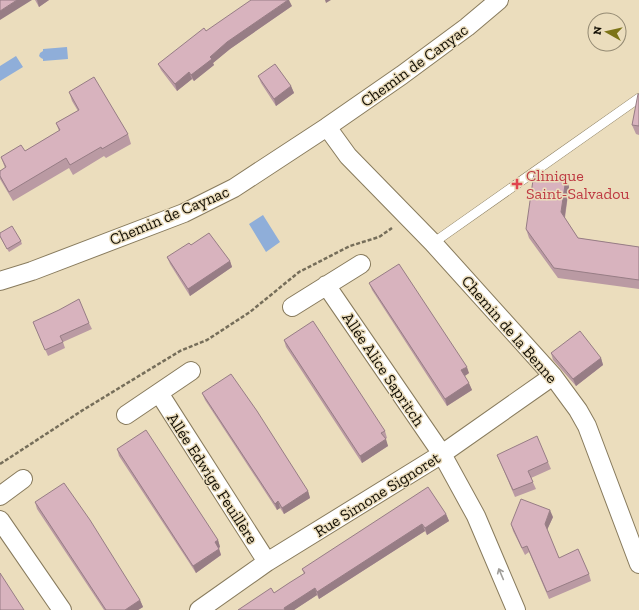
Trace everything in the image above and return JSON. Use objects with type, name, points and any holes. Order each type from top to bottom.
[{"type":"street","name":"Chemin de Canyac","points":[[327,127],[402,75],[467,27],[499,0]]},
{"type":"street","name":"Chemin de la Benne","points":[[327,127],[348,156],[407,215],[553,376],[578,410],[587,426],[639,564]]},
{"type":"street","name":"Chemin de Caynac","points":[[0,281],[32,271],[184,213],[234,188],[327,127]]},
{"type":"street","points":[[292,307],[361,264]]},
{"type":"street","name":"Allée Alice Sapritch","points":[[326,285],[442,454],[476,516],[516,610]]},
{"type":"street","points":[[126,415],[191,371]]},
{"type":"street","name":"Rue Simone Signoret","points":[[199,610],[267,562],[442,454],[553,376]]},
{"type":"street","name":"Allée Edwige Feuillère","points":[[159,393],[267,562]]},
{"type":"street","points":[[0,496],[23,479]]},
{"type":"street","points":[[0,520],[62,610]]},
{"type":"lane","points":[[433,243],[639,98]]},
{"type":"path","points":[[0,464],[83,410],[180,351],[207,340],[250,312],[299,272],[350,246],[379,237],[407,215]]},
{"type":"water","points":[[67,47],[68,59],[43,61],[43,59],[39,56],[43,49]]},
{"type":"water","points":[[16,56],[23,67],[0,81],[0,66]]},
{"type":"water","points":[[263,215],[280,242],[266,252],[249,224]]},
{"type":"building","points":[[0,0],[17,0],[0,11]]},
{"type":"building","points":[[251,0],[288,0],[227,42],[210,57],[212,59],[191,75],[189,72],[175,84],[158,64],[204,28],[206,31]]},
{"type":"building","points":[[275,64],[291,86],[274,99],[258,76]]},
{"type":"building","points":[[94,77],[128,134],[102,149],[101,147],[70,165],[66,158],[9,192],[0,176],[0,171],[6,167],[1,157],[21,145],[25,151],[60,130],[56,123],[79,110],[69,92]]},
{"type":"building","points":[[639,94],[639,126],[632,125]]},
{"type":"building","points":[[534,173],[566,178],[561,212],[578,238],[639,247],[639,280],[554,268],[526,229]]},
{"type":"building","points":[[12,226],[21,241],[7,249],[0,236],[0,233]]},
{"type":"building","points":[[209,233],[230,261],[188,289],[167,257],[189,243],[191,245]]},
{"type":"building","points":[[399,264],[467,367],[461,370],[469,383],[445,399],[369,283]]},
{"type":"building","points":[[79,299],[89,323],[60,336],[63,342],[45,350],[33,322]]},
{"type":"building","points":[[313,321],[385,431],[381,433],[386,439],[360,456],[284,340]]},
{"type":"building","points":[[580,331],[601,358],[573,379],[551,353]]},
{"type":"building","points":[[231,374],[257,411],[308,491],[282,508],[278,501],[275,504],[202,393]]},
{"type":"building","points":[[146,430],[218,540],[215,542],[219,549],[193,566],[117,449]]},
{"type":"building","points":[[537,436],[548,462],[528,471],[533,482],[513,490],[497,455]]},
{"type":"building","points":[[64,483],[90,520],[140,600],[125,610],[106,610],[35,502]]},
{"type":"building","points":[[428,487],[446,514],[425,528],[422,524],[317,592],[315,588],[284,608],[285,610],[238,610],[271,588],[274,593],[305,573],[302,569]]},
{"type":"building","points":[[521,499],[550,510],[545,524],[559,558],[578,549],[589,574],[547,592],[527,546],[522,548],[511,524]]},
{"type":"building","points":[[0,573],[24,610],[0,610]]},
{"type":"place","name":"Clinique Saint-Salvadou","points":[[517,184]]}]
